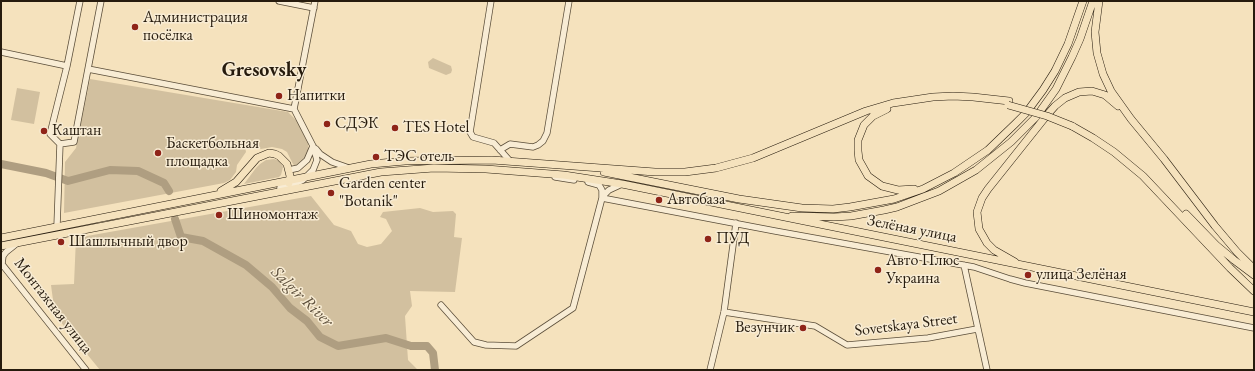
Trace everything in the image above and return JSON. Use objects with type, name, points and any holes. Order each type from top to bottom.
[{"type":"main road","points":[[582,167],[740,199],[802,208],[833,208],[869,204],[894,199],[923,189],[954,173],[970,163],[1004,136],[1026,113],[1044,90],[1068,44],[1084,1]]},
{"type":"main road","points":[[774,215],[834,217],[851,216],[884,210],[897,207],[939,191],[976,170],[1011,142],[1036,117],[1056,89],[1080,39],[1093,1]]},
{"type":"main road","points":[[1099,1],[1094,32],[1096,53],[1111,91],[1131,119],[1224,237],[1254,269]]},
{"type":"main road","points":[[1022,266],[994,250],[978,229],[977,212],[982,198],[988,189],[1055,106],[1070,95],[1086,91],[1105,96],[1118,105],[1131,119]]},
{"type":"main road","points":[[1,238],[371,164],[405,161],[510,161],[655,172],[685,172],[716,168],[754,158],[866,111],[893,103],[933,97],[952,96],[973,97],[1008,103],[1072,124],[1095,135],[1146,173],[1216,245],[1254,275]]},
{"type":"main road","points":[[923,189],[898,190],[887,188],[868,176],[859,160],[857,145],[860,134],[868,120],[884,110],[933,101],[972,100],[1008,103]]},
{"type":"main road","points":[[1072,124],[1114,152],[1143,176],[1230,268],[1254,291]]},
{"type":"main road","points":[[1,246],[246,197],[280,188],[288,184],[291,179],[287,164],[280,156],[269,153],[264,154],[254,161],[246,173],[236,182],[211,195]]},
{"type":"main road","name":"Зелёная улица","points":[[246,197],[381,172],[406,169],[461,168],[511,170],[564,175],[622,184],[1254,312]]},
{"type":"street","points":[[57,226],[60,144],[50,134],[67,66],[80,1]]},
{"type":"street","points":[[60,144],[74,142],[101,1]]},
{"type":"street","points":[[279,1],[314,8]]},
{"type":"street","points":[[280,188],[299,183],[308,176],[317,160],[313,146],[294,109],[315,1]]},
{"type":"street","points":[[491,1],[470,132],[473,137],[494,143],[510,161]]},
{"type":"street","points":[[500,150],[510,144],[533,147],[543,141],[547,133],[569,1]]},
{"type":"street","points":[[1,52],[67,66]]},
{"type":"street","points":[[88,69],[294,109]]},
{"type":"street","points":[[313,146],[320,154],[332,162],[351,169]]},
{"type":"street","points":[[289,170],[298,168],[307,160],[313,146]]},
{"type":"street","points":[[441,305],[474,342],[486,345],[516,346],[573,308],[602,196],[602,190],[599,185],[594,183],[535,175],[511,170]]},
{"type":"street","points":[[602,196],[609,190],[622,184]]},
{"type":"street","points":[[602,196],[736,223],[974,266],[1025,283],[1254,328]]},
{"type":"street","points":[[710,370],[724,312],[736,223]]},
{"type":"street","name":"Монтажная улица","points":[[20,242],[6,252],[3,256],[1,264],[86,370]]},
{"type":"street","name":"Sovetskaya Street","points":[[964,265],[987,370]]},
{"type":"street","name":"Sovetskaya Street","points":[[724,312],[815,326],[846,345],[928,338],[977,329]]},
{"type":"shaded area","points":[[433,58],[451,66],[451,73],[446,75],[429,68],[428,62]]},
{"type":"shaded area","points":[[90,79],[288,112],[297,121],[308,143],[308,150],[303,160],[295,166],[287,152],[282,149],[272,147],[261,149],[244,142],[246,152],[237,165],[236,172],[230,180],[224,183],[64,213],[65,162],[76,148]]},
{"type":"shaded area","points":[[17,88],[40,92],[34,124],[11,120]]},
{"type":"shaded area","points":[[274,159],[279,161],[283,167],[279,177],[244,184],[260,164],[266,160]]},
{"type":"shaded area","points":[[311,196],[334,225],[351,231],[358,244],[367,247],[381,244],[392,231],[386,219],[380,217],[383,212],[420,208],[433,212],[453,211],[456,214],[454,237],[462,238],[455,292],[410,291],[412,306],[405,316],[408,360],[418,370],[100,370],[55,315],[51,285],[74,284],[76,238]]},
{"type":"waterway","name":"Salgir River","points":[[1,164],[46,173],[68,181],[110,170],[138,171],[164,183],[169,191]]},
{"type":"waterway","name":"Salgir River","points":[[175,219],[181,237],[203,241],[246,265],[272,287],[290,308],[307,321],[320,337],[338,346],[386,338],[411,346],[427,346],[433,353],[435,370]]},
{"type":"place","name":"Администрация посёлка","points":[[135,27]]},
{"type":"place","name":"Напитки","points":[[279,96]]},
{"type":"place","name":"СДЭК","points":[[327,124]]},
{"type":"place","name":"TES Hotel","points":[[395,128]]},
{"type":"place","name":"Каштан","points":[[44,131]]},
{"type":"place","name":"Баскетбольная площадка","points":[[158,153]]},
{"type":"place","name":"ТЭС отель","points":[[376,157]]},
{"type":"place","name":"Garden center \"Botanik\"","points":[[331,193]]},
{"type":"place","name":"Автобаза","points":[[659,200]]},
{"type":"place","name":"Шиномонтаж","points":[[219,215]]},
{"type":"place","name":"ПУД","points":[[708,239]]},
{"type":"place","name":"Шашлычный двор","points":[[61,242]]},
{"type":"place","name":"Авто Плюс Украина","points":[[878,270]]},
{"type":"place","name":"улица Зелёная","points":[[1028,275]]},
{"type":"place","name":"Везунчик","points":[[803,328]]},
{"type":"district","name":"Gresovsky","points":[[264,71]]}]
